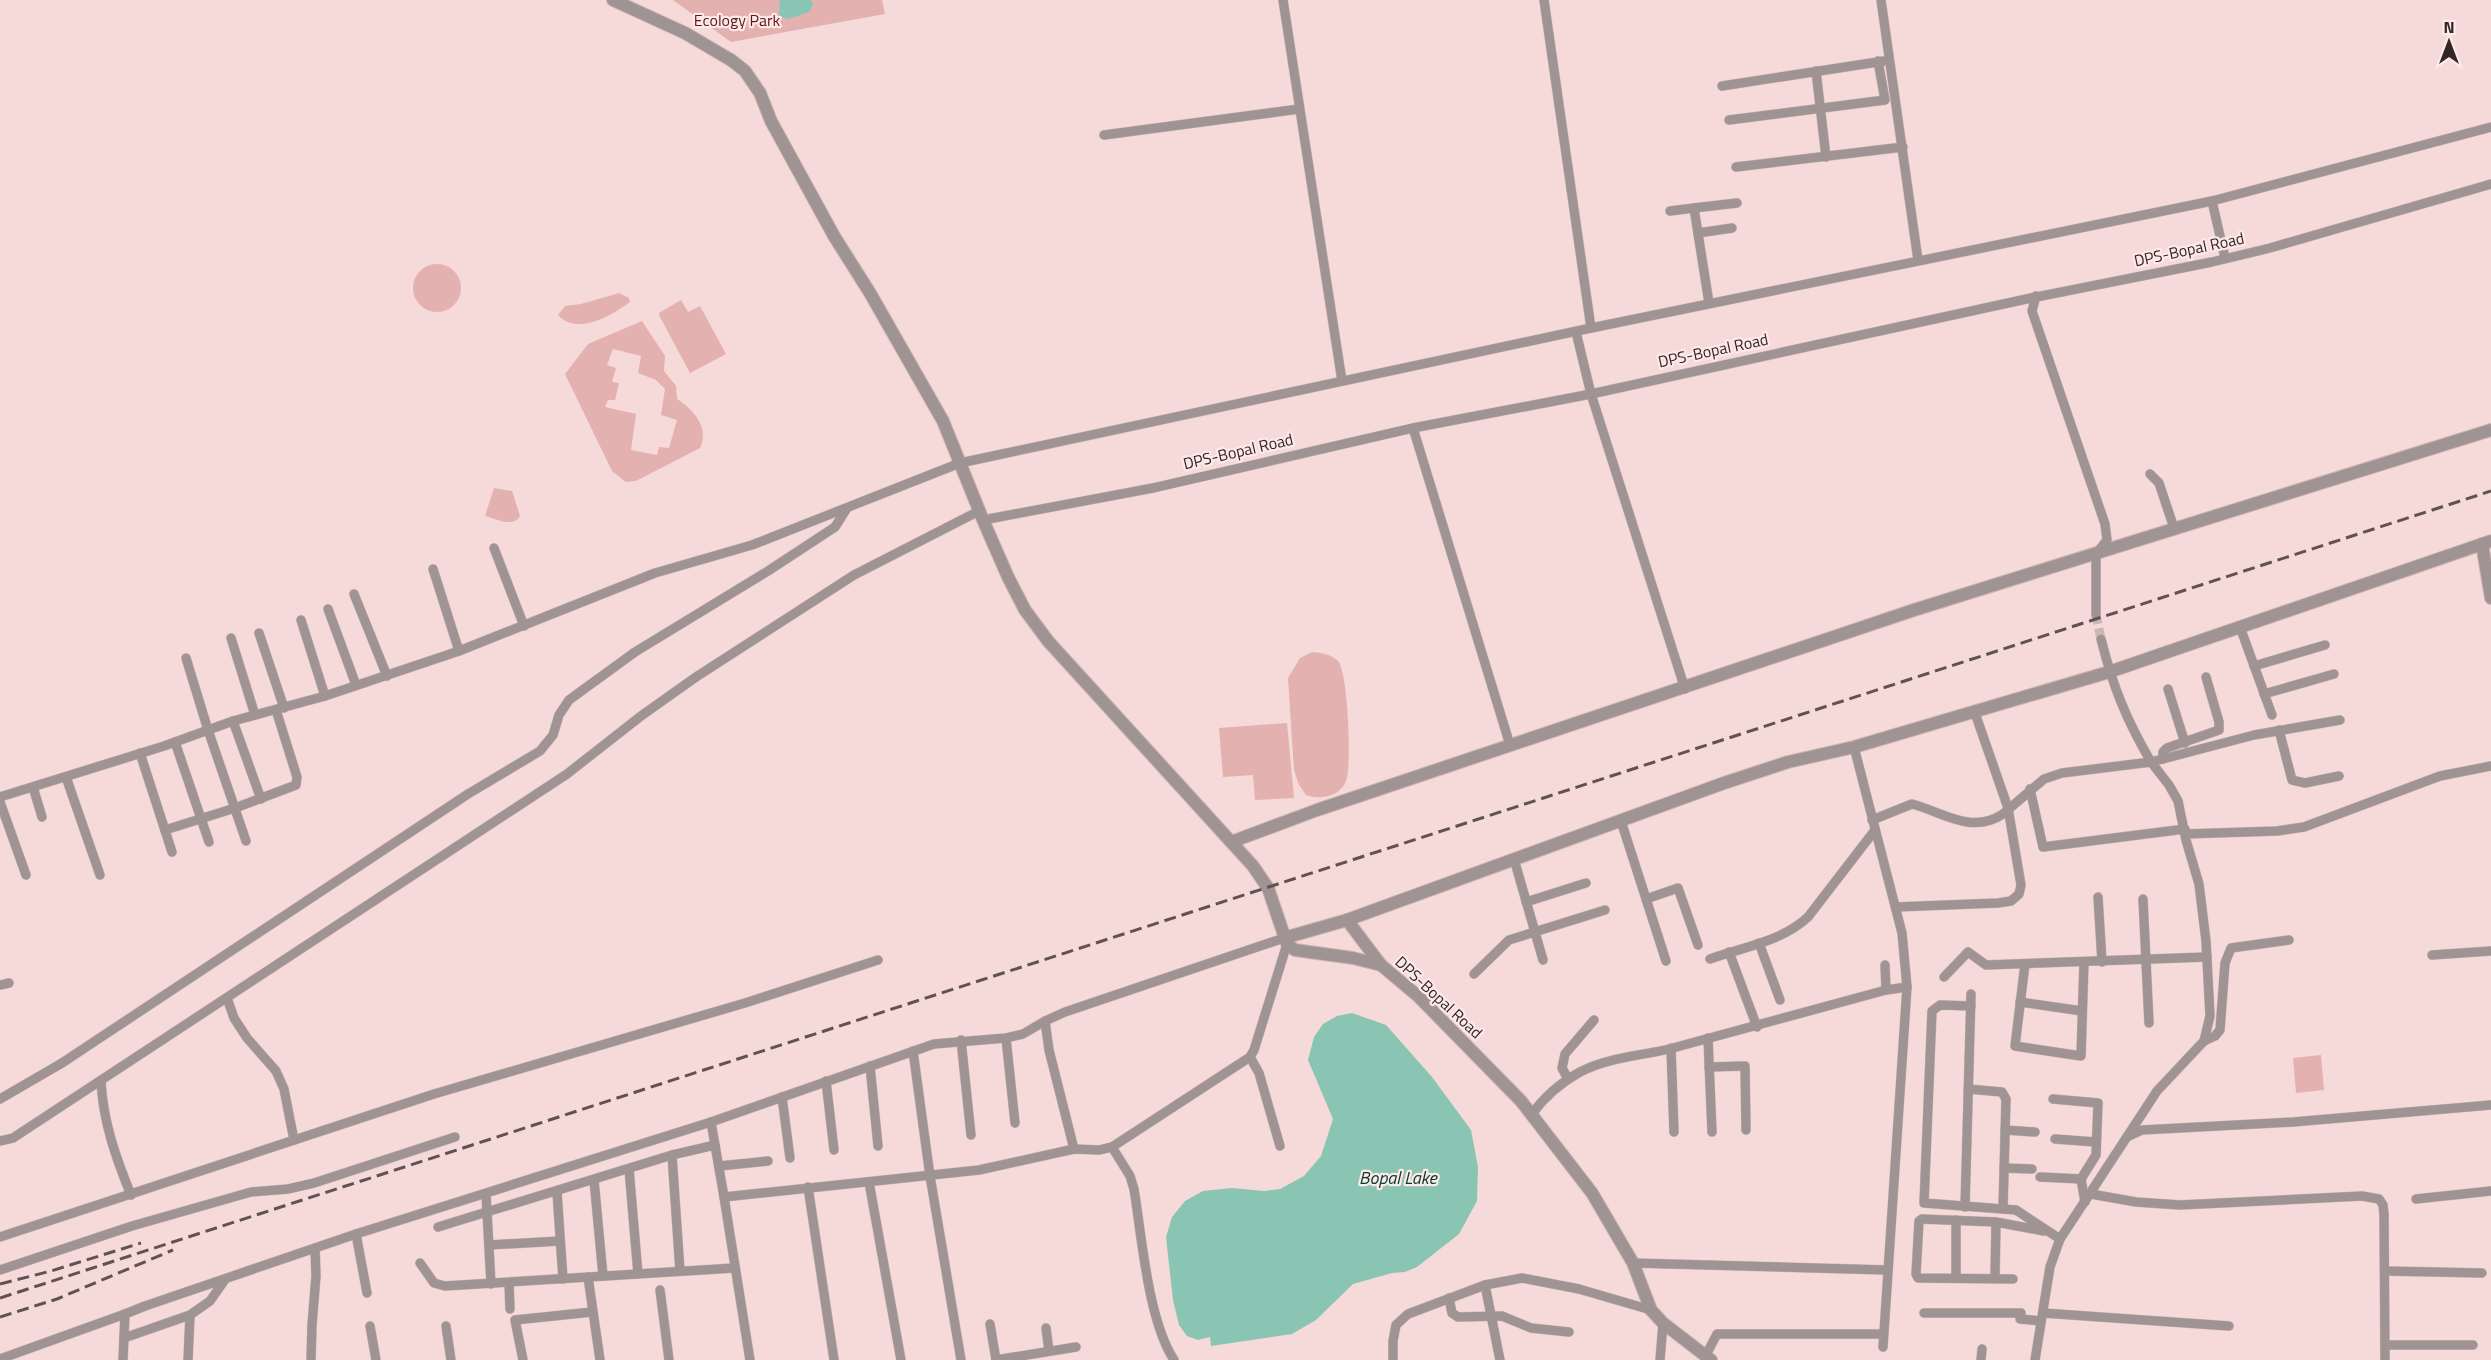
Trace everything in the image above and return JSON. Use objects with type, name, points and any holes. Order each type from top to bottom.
[{"type":"street","points":[[613,0],[685,33],[745,71],[760,93],[771,121],[828,227],[870,293],[943,421],[978,510],[1025,610],[1048,641],[1253,866],[1268,888],[1286,941],[1250,1057],[1113,1147],[1099,1150],[1074,1149],[990,1168],[930,1176],[724,1197]]},
{"type":"street","points":[[1283,0],[1342,381]]},
{"type":"street","points":[[1544,0],[1591,328]]},
{"type":"street","points":[[1881,0],[1918,260]]},
{"type":"street","points":[[1722,86],[1889,60]]},
{"type":"street","points":[[1729,120],[1885,100],[1878,61]]},
{"type":"street","points":[[1816,71],[1826,157]]},
{"type":"street","points":[[1104,135],[1299,109]]},
{"type":"street","points":[[0,797],[175,742],[233,721],[325,696],[387,676],[459,651],[656,573],[753,544],[960,464],[1709,303],[2211,201],[2491,127]]},
{"type":"street","points":[[1736,167],[1903,147]]},
{"type":"street","name":"DPS-Bopal Road","points":[[0,1141],[13,1138],[567,774],[640,716],[854,575],[978,510],[1153,488],[1413,428],[1591,393],[2036,296],[2225,258],[2270,248],[2491,184]]},
{"type":"street","points":[[2211,201],[2225,258]]},
{"type":"street","points":[[1670,211],[1737,203]]},
{"type":"street","points":[[1694,208],[1709,303]]},
{"type":"street","points":[[1698,233],[1732,228]]},
{"type":"street","points":[[2036,296],[2032,311],[2105,524],[2107,540],[2096,554],[2096,615]]},
{"type":"street","points":[[1576,332],[1591,393],[1685,688]]},
{"type":"street","points":[[1413,428],[1510,745]]},
{"type":"street","points":[[1231,842],[1317,810],[1914,610],[2491,430]]},
{"type":"street","points":[[2150,474],[2159,483],[2174,528]]},
{"type":"street","points":[[0,1099],[62,1063],[468,794],[540,751],[553,735],[559,715],[569,700],[635,652],[768,571],[835,527],[847,508]]},
{"type":"street","points":[[0,1359],[356,1234],[711,1122],[934,1044],[1006,1038],[1023,1034],[1065,1012],[1347,920],[1724,783],[1788,762],[1854,747],[1976,713],[2109,672],[2486,542],[2491,598]]},
{"type":"street","points":[[494,548],[524,626]]},
{"type":"street","points":[[433,569],[459,651]]},
{"type":"street","points":[[354,594],[387,676]]},
{"type":"street","points":[[328,609],[356,685]]},
{"type":"street","points":[[301,621],[325,696]]},
{"type":"street","points":[[2240,627],[2272,715]]},
{"type":"street","points":[[165,830],[261,799],[293,787],[298,781],[259,633]]},
{"type":"street","points":[[231,638],[255,715]]},
{"type":"street","points":[[2101,639],[2109,672],[2129,724],[2151,762],[2178,801],[2199,884],[2207,957],[2210,1016],[2204,1041]]},
{"type":"street","points":[[2254,666],[2325,645]]},
{"type":"street","points":[[186,658],[246,842]]},
{"type":"street","points":[[2264,694],[2334,674]]},
{"type":"street","points":[[2163,759],[2164,750],[2219,730],[2219,722],[2206,677]]},
{"type":"street","points":[[2168,688],[2185,743]]},
{"type":"street","points":[[1896,907],[1998,903],[2011,901],[2019,894],[2021,885],[2008,808],[1976,713]]},
{"type":"street","points":[[1872,820],[1912,804],[1946,818],[1971,823],[1996,819],[2044,779],[2062,773],[2151,762],[2279,730],[2340,720]]},
{"type":"street","points":[[233,721],[261,799]]},
{"type":"street","points":[[2279,730],[2292,780],[2305,783],[2339,776]]},
{"type":"street","points":[[175,742],[209,842]]},
{"type":"street","points":[[1854,747],[1902,933],[1907,987],[1883,1347]]},
{"type":"street","points":[[140,753],[172,852]]},
{"type":"street","points":[[2030,789],[2043,847],[2185,832],[2277,831],[2304,827],[2440,776],[2491,766]]},
{"type":"street","points":[[66,777],[100,875]]},
{"type":"street","points":[[33,787],[42,817]]},
{"type":"street","points":[[0,802],[26,875]]},
{"type":"street","points":[[1621,821],[1666,961]]},
{"type":"street","points":[[1710,959],[1796,929],[1808,917],[1875,830]]},
{"type":"street","points":[[1514,859],[1543,960]]},
{"type":"street","points":[[1526,902],[1586,883]]},
{"type":"street","points":[[1646,899],[1678,888],[1698,945]]},
{"type":"street","points":[[2098,897],[2102,962]]},
{"type":"street","points":[[2143,898],[2149,1023]]},
{"type":"street","points":[[1474,974],[1509,940],[1534,930],[1605,910]]},
{"type":"street","points":[[1347,920],[1381,965]]},
{"type":"street","points":[[2034,1360],[2050,1267],[2060,1239],[2157,1091],[2204,1041],[2215,1036],[2220,1030],[2225,963],[2231,948],[2289,940]]},
{"type":"street","name":"DPS-Bopal Road","points":[[1286,941],[1296,950],[1353,958],[1381,965],[1419,997],[1532,1114],[1592,1193],[1633,1263],[1651,1310]]},
{"type":"street","points":[[1758,943],[1780,1000]]},
{"type":"street","points":[[2432,955],[2491,951]]},
{"type":"street","points":[[1729,952],[1757,1027]]},
{"type":"street","points":[[1944,976],[1968,952],[1986,965],[2207,957]]},
{"type":"street","points":[[0,1237],[434,1094],[745,1003],[878,960]]},
{"type":"street","points":[[2025,964],[2015,1046],[2080,1056],[2084,963]]},
{"type":"street","points":[[1885,965],[1886,990]]},
{"type":"street","points":[[1532,1114],[1544,1098],[1568,1079],[1582,1071],[1617,1059],[1757,1027],[1886,990],[1907,987]]},
{"type":"street","points":[[1965,1207],[1971,994]]},
{"type":"street","points":[[226,998],[234,1018],[247,1038],[276,1071],[284,1089],[294,1140]]},
{"type":"street","points":[[2020,1002],[2082,1011]]},
{"type":"street","points":[[1971,1006],[1940,1005],[1932,1011],[1924,1202],[1927,1205],[2020,1212],[2044,1231],[2060,1239]]},
{"type":"street","points":[[1568,1079],[1562,1068],[1566,1054],[1594,1020]]},
{"type":"street","points":[[1045,1021],[1048,1050],[1074,1149]]},
{"type":"street","points":[[1006,1038],[1015,1123]]},
{"type":"street","points":[[1708,1038],[1712,1132]]},
{"type":"street","points":[[962,1040],[971,1135]]},
{"type":"street","points":[[1671,1048],[1674,1132]]},
{"type":"street","points":[[913,1051],[930,1176],[961,1360]]},
{"type":"street","points":[[1250,1057],[1258,1073],[1280,1146]]},
{"type":"street","points":[[870,1066],[878,1146]]},
{"type":"street","points":[[1709,1067],[1745,1066],[1746,1131]]},
{"type":"street","points":[[101,1081],[102,1106],[108,1131],[131,1195]]},
{"type":"street","points":[[826,1081],[834,1150]]},
{"type":"street","points":[[1968,1089],[1996,1090],[2005,1094],[2003,1209]]},
{"type":"street","points":[[782,1097],[790,1158]]},
{"type":"street","points":[[2053,1099],[2098,1103],[2096,1155],[2081,1179]]},
{"type":"street","points":[[2127,1137],[2142,1130],[2293,1122],[2491,1105]]},
{"type":"street","points":[[711,1122],[750,1360]]},
{"type":"street","points":[[2005,1130],[2035,1132]]},
{"type":"street","points":[[0,1270],[132,1226],[252,1192],[314,1184],[454,1137]]},
{"type":"street","points":[[2055,1139],[2096,1142]]},
{"type":"street","points":[[438,1227],[672,1155],[715,1144]]},
{"type":"street","points":[[1113,1147],[1130,1176],[1134,1189],[1155,1312],[1161,1335],[1174,1360]]},
{"type":"street","points":[[672,1155],[680,1271]]},
{"type":"street","points":[[719,1166],[768,1161]]},
{"type":"street","points":[[2004,1168],[2032,1169]]},
{"type":"street","points":[[629,1169],[638,1274]]},
{"type":"street","points":[[2040,1177],[2081,1179]]},
{"type":"street","points":[[2081,1179],[2088,1198]]},
{"type":"street","points":[[594,1180],[603,1276]]},
{"type":"street","points":[[869,1182],[901,1360]]},
{"type":"street","points":[[807,1187],[834,1360]]},
{"type":"street","points":[[2416,1198],[2491,1191]]},
{"type":"street","points":[[557,1192],[563,1279]]},
{"type":"street","points":[[486,1194],[491,1284]]},
{"type":"street","points":[[2088,1198],[2180,1205],[2370,1196],[2379,1198],[2384,1205],[2385,1360]]},
{"type":"street","points":[[2013,1279],[1918,1278],[1916,1274],[1919,1221],[1922,1219],[1996,1222],[2044,1231]]},
{"type":"street","points":[[1956,1220],[1956,1278]]},
{"type":"street","points":[[1995,1278],[1996,1222]]},
{"type":"street","points":[[356,1234],[367,1293]]},
{"type":"street","points":[[489,1245],[560,1241]]},
{"type":"street","points":[[311,1360],[316,1276],[315,1248]]},
{"type":"street","points":[[420,1263],[438,1286],[734,1268]]},
{"type":"street","points":[[1633,1263],[1887,1270]]},
{"type":"street","points":[[2386,1271],[2482,1273]]},
{"type":"street","points":[[588,1277],[600,1360]]},
{"type":"street","points":[[1393,1360],[1396,1325],[1408,1314],[1485,1285],[1522,1278],[1579,1289],[1651,1310],[1663,1323],[1708,1358],[1717,1334],[1883,1334]]},
{"type":"street","points":[[124,1338],[190,1316],[210,1301],[224,1281]]},
{"type":"street","points":[[509,1282],[510,1309]]},
{"type":"street","points":[[1485,1285],[1500,1360]]},
{"type":"street","points":[[660,1290],[669,1360]]},
{"type":"street","points":[[1449,1298],[1454,1316],[1502,1316],[1530,1328],[1569,1332]]},
{"type":"street","points":[[523,1360],[515,1320],[592,1312]]},
{"type":"street","points":[[1924,1312],[2021,1313],[2020,1318],[2042,1317],[2229,1326]]},
{"type":"street","points":[[123,1360],[125,1314]]},
{"type":"street","points":[[188,1360],[190,1316]]},
{"type":"street","points":[[1660,1360],[1663,1323]]},
{"type":"street","points":[[990,1324],[996,1360],[1076,1347]]},
{"type":"street","points":[[370,1326],[376,1360]]},
{"type":"street","points":[[446,1326],[451,1360]]},
{"type":"street","points":[[1046,1328],[1049,1351]]},
{"type":"street","points":[[2385,1345],[2473,1345]]},
{"type":"street","points":[[1981,1360],[1982,1349]]},
{"type":"green space","name":"Ecology Park","points":[[673,0],[882,0],[885,14],[731,42]]},
{"type":"green space","points":[[437,264],[454,271],[461,288],[454,305],[437,312],[420,305],[413,288],[420,271]]},
{"type":"green space","points":[[619,293],[629,298],[630,302],[594,322],[575,324],[558,315],[565,306],[581,304]]},
{"type":"green space","points":[[681,300],[688,312],[700,306],[726,354],[690,373],[659,315]]},
{"type":"green space","points":[[642,321],[665,356],[664,371],[676,386],[677,399],[689,408],[701,426],[703,441],[700,448],[636,481],[626,482],[612,471],[565,374],[588,344]],"holes":[[[613,349],[641,356],[638,373],[656,380],[665,389],[661,415],[677,420],[669,448],[659,447],[657,455],[631,450],[636,414],[605,407],[608,400],[615,400],[619,383],[612,382],[616,368],[607,365]]]},
{"type":"green space","points":[[494,488],[512,491],[520,516],[517,520],[504,522],[485,516]]},
{"type":"green space","points":[[1312,652],[1326,654],[1338,661],[1347,700],[1349,757],[1346,781],[1339,791],[1323,797],[1306,795],[1299,785],[1294,770],[1288,678],[1300,658]]},
{"type":"green space","points":[[1287,723],[1294,798],[1255,800],[1253,775],[1223,777],[1219,728]]},
{"type":"green space","points":[[2321,1055],[2324,1090],[2296,1093],[2293,1058]]},
{"type":"water","points":[[780,0],[811,0],[813,5],[809,12],[788,19],[779,16]]},
{"type":"water","name":"Bopal Lake","points":[[1352,1013],[1386,1025],[1432,1077],[1471,1130],[1478,1167],[1477,1201],[1459,1234],[1417,1267],[1353,1284],[1316,1320],[1292,1334],[1211,1346],[1210,1337],[1198,1340],[1187,1336],[1179,1325],[1173,1300],[1166,1237],[1172,1217],[1185,1201],[1203,1191],[1232,1188],[1264,1191],[1280,1189],[1304,1176],[1321,1156],[1333,1119],[1308,1060],[1314,1037],[1323,1024],[1337,1016]]},
{"type":"tunnel","points":[[2096,615],[2101,639]]},
{"type":"railway","points":[[0,1298],[2491,491]]},
{"type":"railway","points":[[0,1284],[141,1243]]},
{"type":"railway","points":[[0,1317],[57,1299],[173,1250]]}]
